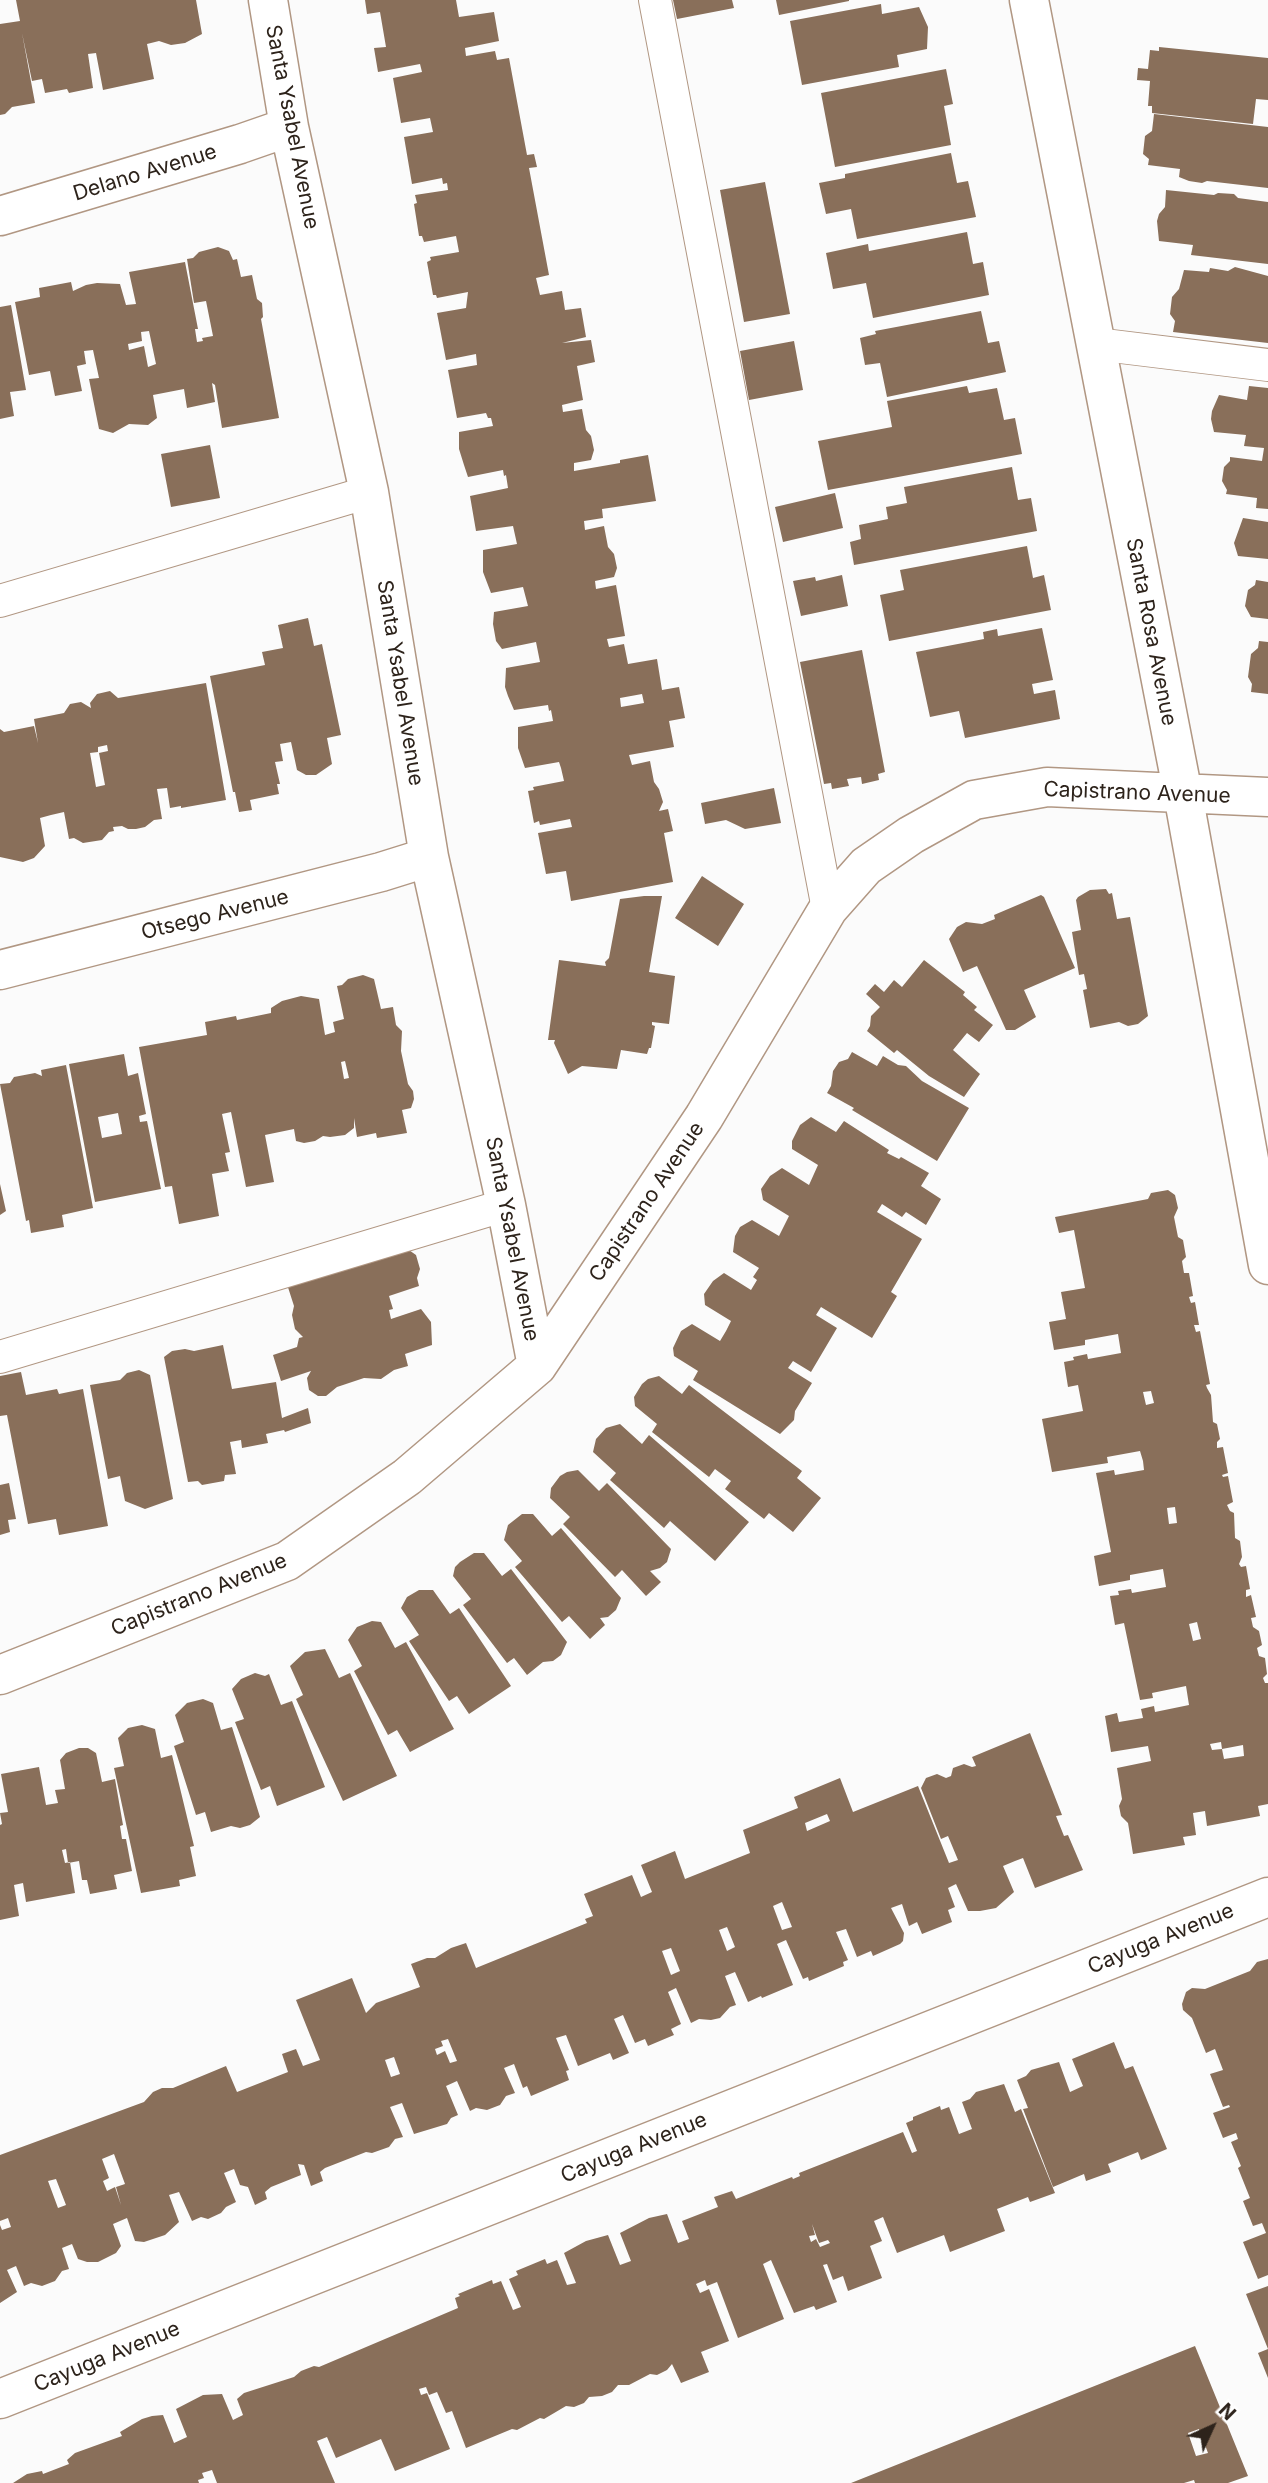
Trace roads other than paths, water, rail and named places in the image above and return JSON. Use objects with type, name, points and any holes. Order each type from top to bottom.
[{"type":"street","name":"Santa Ysabel Avenue","points":[[268,0],[289,127],[369,492],[429,857],[506,1205],[537,1366]]},
{"type":"street","name":"Santa Rosa Avenue","points":[[1029,0],[1183,794],[1268,1265]]},
{"type":"street","name":"Delano Avenue","points":[[0,216],[289,127]]},
{"type":"street","name":"Capistrano Avenue","points":[[0,1675],[287,1561],[407,1477],[537,1366],[704,1116],[828,909],[866,866],[911,835],[974,800],[1046,787],[1268,797]]},
{"type":"street","name":"Otsego Avenue","points":[[0,970],[429,857]]},
{"type":"street","name":"Cayuga Avenue","points":[[0,2399],[1268,1897]]},
{"type":"lane","points":[[655,0],[828,909]]},
{"type":"lane","points":[[1096,344],[1268,365]]},
{"type":"lane","points":[[0,601],[369,492]]},
{"type":"lane","points":[[0,1357],[506,1205]]}]
